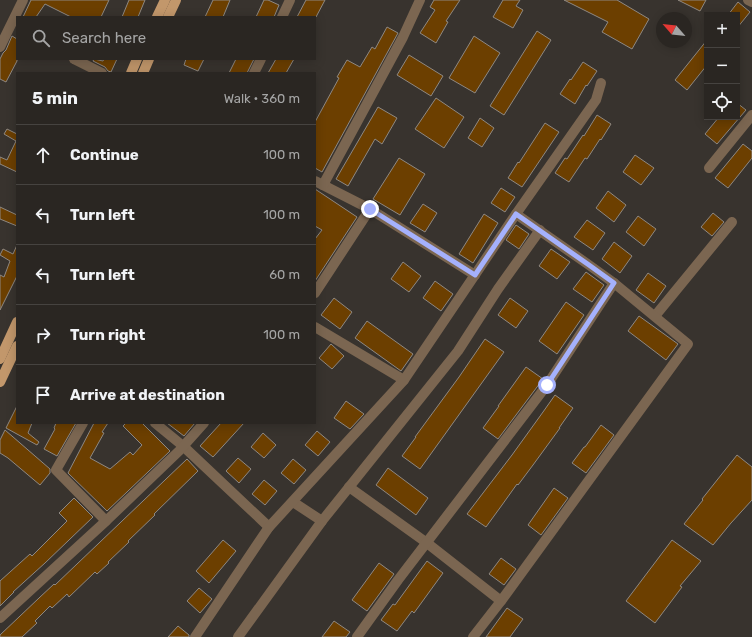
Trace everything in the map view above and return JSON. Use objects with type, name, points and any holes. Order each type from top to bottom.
[{"type":"main road","points":[[157,16],[165,0]]},
{"type":"main road","points":[[168,16],[176,0]]},
{"type":"main road","points":[[132,72],[138,60]]},
{"type":"main road","points":[[143,72],[149,60]]},
{"type":"main road","points":[[0,359],[16,324]]},
{"type":"main road","points":[[0,382],[16,348]]},
{"type":"street","points":[[18,16],[23,0]]},
{"type":"street","points":[[282,16],[290,0]]},
{"type":"street","points":[[420,0],[403,37],[319,183],[370,209],[475,275]]},
{"type":"street","points":[[748,0],[752,2]]},
{"type":"street","points":[[0,47],[13,30]]},
{"type":"street","points":[[76,60],[100,72]]},
{"type":"street","points":[[254,72],[260,60]]},
{"type":"street","points":[[194,637],[269,527],[404,380],[516,214],[596,100],[601,83]]},
{"type":"street","points":[[709,168],[752,114]]},
{"type":"street","points":[[316,291],[370,209]]},
{"type":"street","points":[[473,637],[501,601],[688,344],[614,283],[516,214]]},
{"type":"street","points":[[655,316],[732,222]]},
{"type":"street","points":[[238,637],[322,521],[458,351],[498,289],[540,230]]},
{"type":"street","points":[[357,637],[398,580],[547,385],[614,283]]},
{"type":"street","points":[[316,328],[404,380]]},
{"type":"street","points":[[82,424],[56,470],[106,521]]},
{"type":"street","points":[[156,424],[183,446],[269,527]]},
{"type":"street","points":[[0,618],[106,521],[183,446],[203,424]]},
{"type":"street","points":[[349,487],[501,601]]},
{"type":"street","points":[[293,502],[322,521]]},
{"type":"building","points":[[31,0],[109,0],[101,16],[69,16],[45,4],[37,16],[23,16]]},
{"type":"building","points":[[129,0],[145,0],[138,16],[122,16]]},
{"type":"building","points":[[213,0],[230,0],[223,16],[205,16]]},
{"type":"building","points":[[264,0],[268,0],[279,5],[274,16],[256,16]]},
{"type":"building","points":[[306,0],[325,0],[316,17],[298,16]]},
{"type":"building","points":[[434,0],[460,0],[446,21],[448,22],[436,43],[420,33],[435,10],[430,7]]},
{"type":"building","points":[[503,0],[520,0],[516,6],[523,10],[513,28],[493,17]]},
{"type":"building","points":[[564,0],[617,0],[649,19],[632,49],[602,32],[608,22]]},
{"type":"building","points":[[678,0],[706,0],[700,11]]},
{"type":"building","points":[[738,2],[750,12],[740,24],[740,12],[730,12]]},
{"type":"building","points":[[387,27],[398,33],[322,172],[316,169],[316,120],[347,60],[360,67],[372,47],[375,49]]},
{"type":"building","points":[[537,31],[551,40],[504,115],[490,106]]},
{"type":"building","points":[[12,36],[16,38],[17,61],[6,82],[0,79],[0,59]]},
{"type":"building","points":[[474,36],[500,53],[475,93],[449,78]]},
{"type":"building","points":[[704,44],[704,69],[687,90],[675,80]]},
{"type":"building","points":[[409,55],[443,76],[431,96],[397,75]]},
{"type":"building","points":[[94,60],[117,60],[111,72]]},
{"type":"building","points":[[186,60],[204,60],[198,71],[184,65]]},
{"type":"building","points":[[236,60],[254,60],[248,72],[230,72]]},
{"type":"building","points":[[275,60],[293,60],[287,72],[269,72]]},
{"type":"building","points":[[583,62],[597,71],[587,86],[586,85],[575,104],[560,94]]},
{"type":"building","points":[[436,98],[464,117],[444,148],[415,129]]},
{"type":"building","points":[[740,105],[746,110],[740,117]]},
{"type":"building","points":[[378,107],[397,118],[382,144],[375,139],[348,186],[336,179]]},
{"type":"building","points":[[597,115],[611,124],[601,140],[600,139],[587,159],[585,158],[569,182],[555,173],[565,158],[567,159],[583,135],[584,136]]},
{"type":"building","points":[[480,118],[494,128],[482,147],[468,138]]},
{"type":"building","points":[[717,120],[737,120],[717,144],[705,134]]},
{"type":"building","points":[[545,123],[559,132],[522,187],[508,178]]},
{"type":"building","points":[[7,129],[16,134],[16,141],[4,134]]},
{"type":"building","points":[[16,141],[16,172],[0,164],[0,157],[7,160]]},
{"type":"building","points":[[743,144],[752,151],[752,158],[728,188],[715,178]]},
{"type":"building","points":[[635,155],[654,168],[641,185],[623,172]]},
{"type":"building","points":[[399,158],[425,174],[400,215],[373,199]]},
{"type":"building","points":[[501,188],[515,197],[505,212],[491,203]]},
{"type":"building","points":[[316,190],[357,217],[316,279],[316,238],[322,230],[316,227]]},
{"type":"building","points":[[608,191],[626,205],[614,222],[596,208]]},
{"type":"building","points":[[423,204],[437,213],[425,232],[410,223]]},
{"type":"building","points":[[0,207],[16,215],[16,226],[0,219]]},
{"type":"building","points":[[713,213],[724,222],[712,236],[701,227]]},
{"type":"building","points":[[484,214],[498,223],[473,263],[459,254]]},
{"type":"building","points":[[638,216],[656,229],[644,246],[626,232]]},
{"type":"building","points":[[587,220],[605,233],[593,250],[574,237]]},
{"type":"building","points":[[516,225],[529,234],[519,249],[506,240]]},
{"type":"building","points":[[614,242],[632,256],[620,273],[602,259]]},
{"type":"building","points":[[16,247],[16,278],[0,310],[0,275],[4,277],[10,261],[0,255],[3,249],[13,254]]},
{"type":"building","points":[[551,249],[570,262],[557,279],[539,266]]},
{"type":"building","points":[[403,262],[421,276],[409,292],[391,279]]},
{"type":"building","points":[[586,272],[604,285],[592,302],[573,289]]},
{"type":"building","points":[[648,273],[666,286],[654,303],[636,290]]},
{"type":"building","points":[[435,281],[453,294],[441,311],[423,298]]},
{"type":"building","points":[[334,298],[352,312],[340,329],[321,315]]},
{"type":"building","points":[[510,298],[528,311],[516,328],[498,315]]},
{"type":"building","points":[[566,302],[584,315],[557,354],[539,341]]},
{"type":"building","points":[[639,316],[678,344],[666,360],[628,331]]},
{"type":"building","points":[[367,321],[413,354],[401,371],[355,338]]},
{"type":"building","points":[[485,339],[504,352],[420,469],[402,456]]},
{"type":"building","points":[[331,344],[344,356],[332,369],[319,358]]},
{"type":"building","points":[[526,367],[543,379],[498,439],[483,428]]},
{"type":"building","points":[[555,395],[573,408],[533,465],[518,485],[517,484],[486,527],[467,514]]},
{"type":"building","points":[[346,401],[364,414],[350,429],[334,418]]},
{"type":"building","points":[[16,408],[16,424],[32,424],[28,433],[39,442],[37,445],[6,428]]},
{"type":"building","points":[[56,424],[75,424],[57,456],[44,449],[55,429]]},
{"type":"building","points":[[93,424],[107,424],[90,458],[110,469],[130,452],[133,455],[142,445],[123,426],[125,424],[143,424],[170,451],[107,511],[68,473]]},
{"type":"building","points":[[168,424],[194,424],[184,436]]},
{"type":"building","points":[[220,424],[243,424],[213,457],[200,446]]},
{"type":"building","points":[[601,425],[614,435],[586,473],[572,463]]},
{"type":"building","points":[[5,430],[50,469],[50,473],[40,485],[0,453],[0,440]]},
{"type":"building","points":[[317,431],[330,442],[318,456],[305,445]]},
{"type":"building","points":[[263,433],[276,445],[264,458],[251,447]]},
{"type":"building","points":[[737,455],[752,467],[752,500],[713,545],[684,524]]},
{"type":"building","points":[[238,458],[251,469],[239,483],[226,471]]},
{"type":"building","points":[[187,459],[198,471],[154,514],[155,515],[108,562],[109,563],[97,574],[95,572],[69,597],[67,594],[52,608],[50,606],[35,621],[37,623],[22,637],[0,637],[0,635],[54,584],[55,585]]},
{"type":"building","points":[[293,459],[306,470],[294,484],[281,473]]},
{"type":"building","points":[[388,468],[428,498],[416,515],[376,485]]},
{"type":"building","points":[[264,480],[277,491],[265,505],[252,494]]},
{"type":"building","points":[[554,488],[568,498],[541,535],[528,525]]},
{"type":"building","points":[[74,498],[93,517],[0,606],[0,581],[30,554],[32,556],[67,521],[59,513]]},
{"type":"building","points":[[223,540],[236,551],[209,583],[196,571]]},
{"type":"building","points":[[672,540],[701,561],[680,586],[682,587],[655,623],[626,601]]},
{"type":"building","points":[[501,558],[516,569],[504,585],[489,574]]},
{"type":"building","points":[[427,561],[443,573],[414,613],[412,611],[397,631],[381,620],[393,604],[395,605]]},
{"type":"building","points":[[379,563],[394,574],[367,611],[352,600]]},
{"type":"building","points":[[199,588],[212,599],[200,613],[187,601]]},
{"type":"building","points":[[507,608],[523,619],[510,637],[486,637]]},
{"type":"building","points":[[334,621],[350,632],[346,637],[322,637]]},
{"type":"building","points":[[178,626],[189,635],[189,637],[168,637]]},
{"type":"route","points":[[370,209],[475,275],[516,214],[614,283],[547,385]]}]
